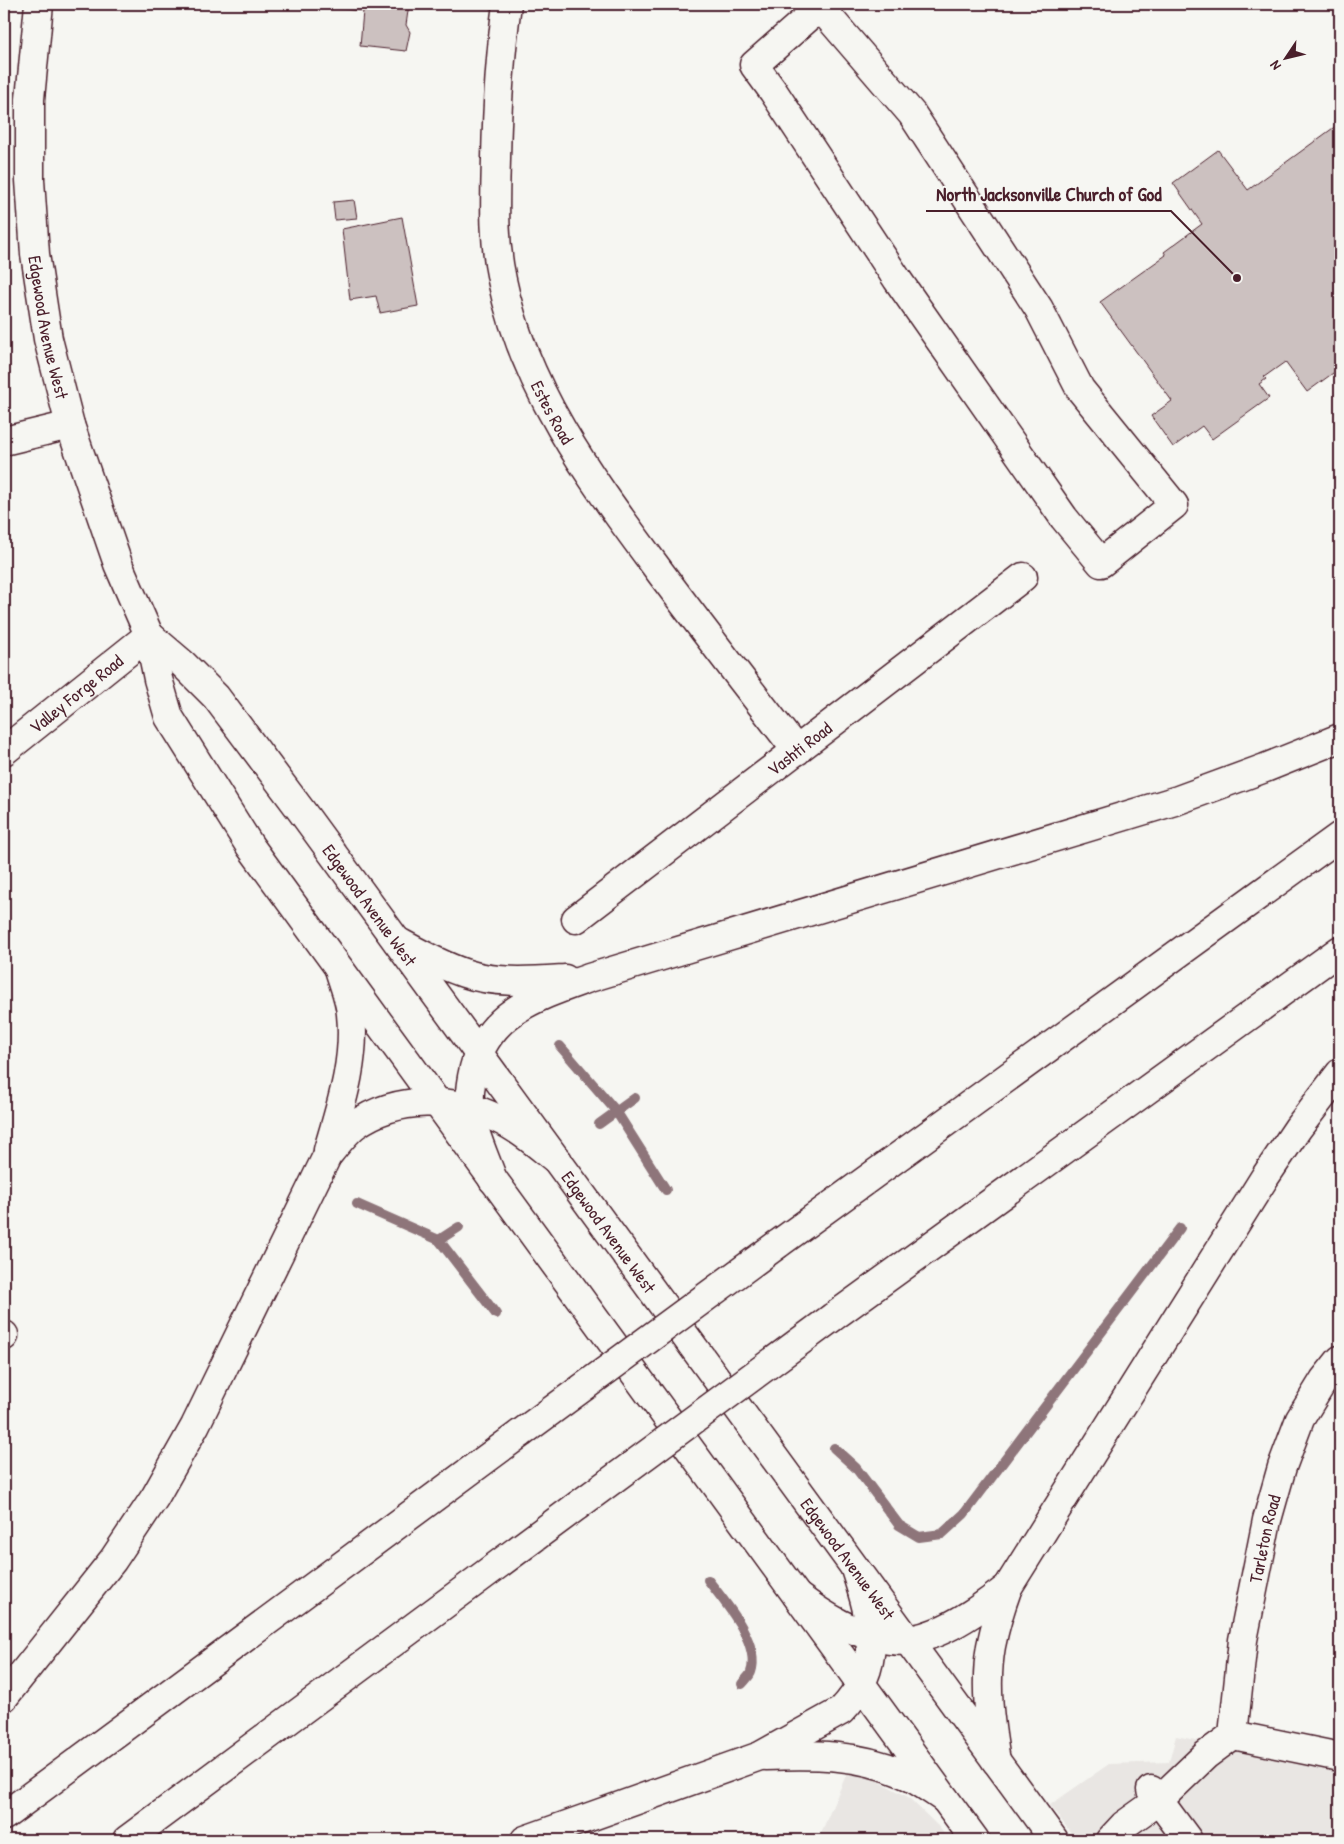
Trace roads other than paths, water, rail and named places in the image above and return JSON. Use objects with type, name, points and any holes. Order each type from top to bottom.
[{"type":"main road","name":"Edgewood Avenue West","points":[[39,4],[30,99],[30,180],[35,254],[48,339],[70,425],[118,564],[150,635],[158,679],[169,717],[250,846],[976,1840]]},
{"type":"main road","name":"Estes Road","points":[[508,4],[498,84],[494,227],[502,280],[516,333],[544,398],[575,454],[697,622],[797,751]]},
{"type":"main road","points":[[818,5],[912,114],[1039,309],[1080,389],[1174,504],[1101,563],[1064,518],[902,287],[774,91],[754,65],[818,5]]},
{"type":"main road","points":[[4,440],[70,425]]},
{"type":"main road","name":"Vashti Road","points":[[576,919],[1023,577]]},
{"type":"main road","name":"Edgewood Avenue West","points":[[150,635],[184,664],[216,697],[397,941],[1054,1840]]},
{"type":"main road","name":"Valley Forge Road","points":[[4,751],[150,635]]},
{"type":"main road","points":[[493,1180],[478,1138],[470,1107],[472,1080],[478,1053],[494,1029],[514,1010],[544,994],[589,978],[1169,802],[1265,768],[1340,738]]},
{"type":"main road","points":[[4,1816],[778,1244],[1340,836]]},
{"type":"main road","points":[[397,941],[436,962],[465,974],[495,979],[527,981],[589,978]]},
{"type":"main road","points":[[127,1840],[833,1318],[1340,950]]},
{"type":"main road","points":[[4,1697],[113,1560],[156,1497],[195,1426],[327,1156],[349,1076],[353,1041],[351,1011],[339,969]]},
{"type":"main road","points":[[996,1761],[989,1718],[988,1679],[991,1647],[1008,1587],[1265,1177],[1298,1128],[1340,1073]]},
{"type":"main road","points":[[327,1156],[354,1126],[381,1111],[409,1103],[437,1102],[470,1107],[499,1119],[525,1135],[558,1161]]},
{"type":"main road","name":"Tarleton Road","points":[[1233,1735],[1243,1640],[1268,1520],[1282,1467],[1300,1419],[1324,1380],[1340,1360]]},
{"type":"main road","points":[[525,1840],[760,1756],[842,1711],[852,1700],[861,1684],[870,1659],[872,1635],[867,1606],[855,1569]]},
{"type":"main road","points":[[797,1596],[826,1617],[872,1635],[890,1640],[908,1640],[934,1633],[956,1624],[982,1608],[1008,1587]]},
{"type":"main road","points":[[1110,1840],[1155,1795],[1233,1735],[1340,1757]]},
{"type":"main road","points":[[760,1756],[806,1754],[841,1756],[873,1762],[904,1773],[945,1799]]},
{"type":"main road","points":[[1155,1795],[1188,1840]]},
{"type":"waterway","points":[[560,1046],[616,1111],[666,1190]]},
{"type":"waterway","points":[[599,1124],[635,1098]]},
{"type":"waterway","points":[[357,1204],[439,1240],[496,1314]]},
{"type":"waterway","points":[[439,1240],[459,1227]]},
{"type":"waterway","points":[[834,1448],[856,1468],[899,1525],[919,1537],[942,1534],[964,1514],[1180,1228]]},
{"type":"waterway","points":[[708,1580],[739,1623],[751,1648],[753,1661],[751,1672],[742,1684]]},
{"type":"place","name":"North Jacksonville Church of God","points":[[1237,278]]}]
